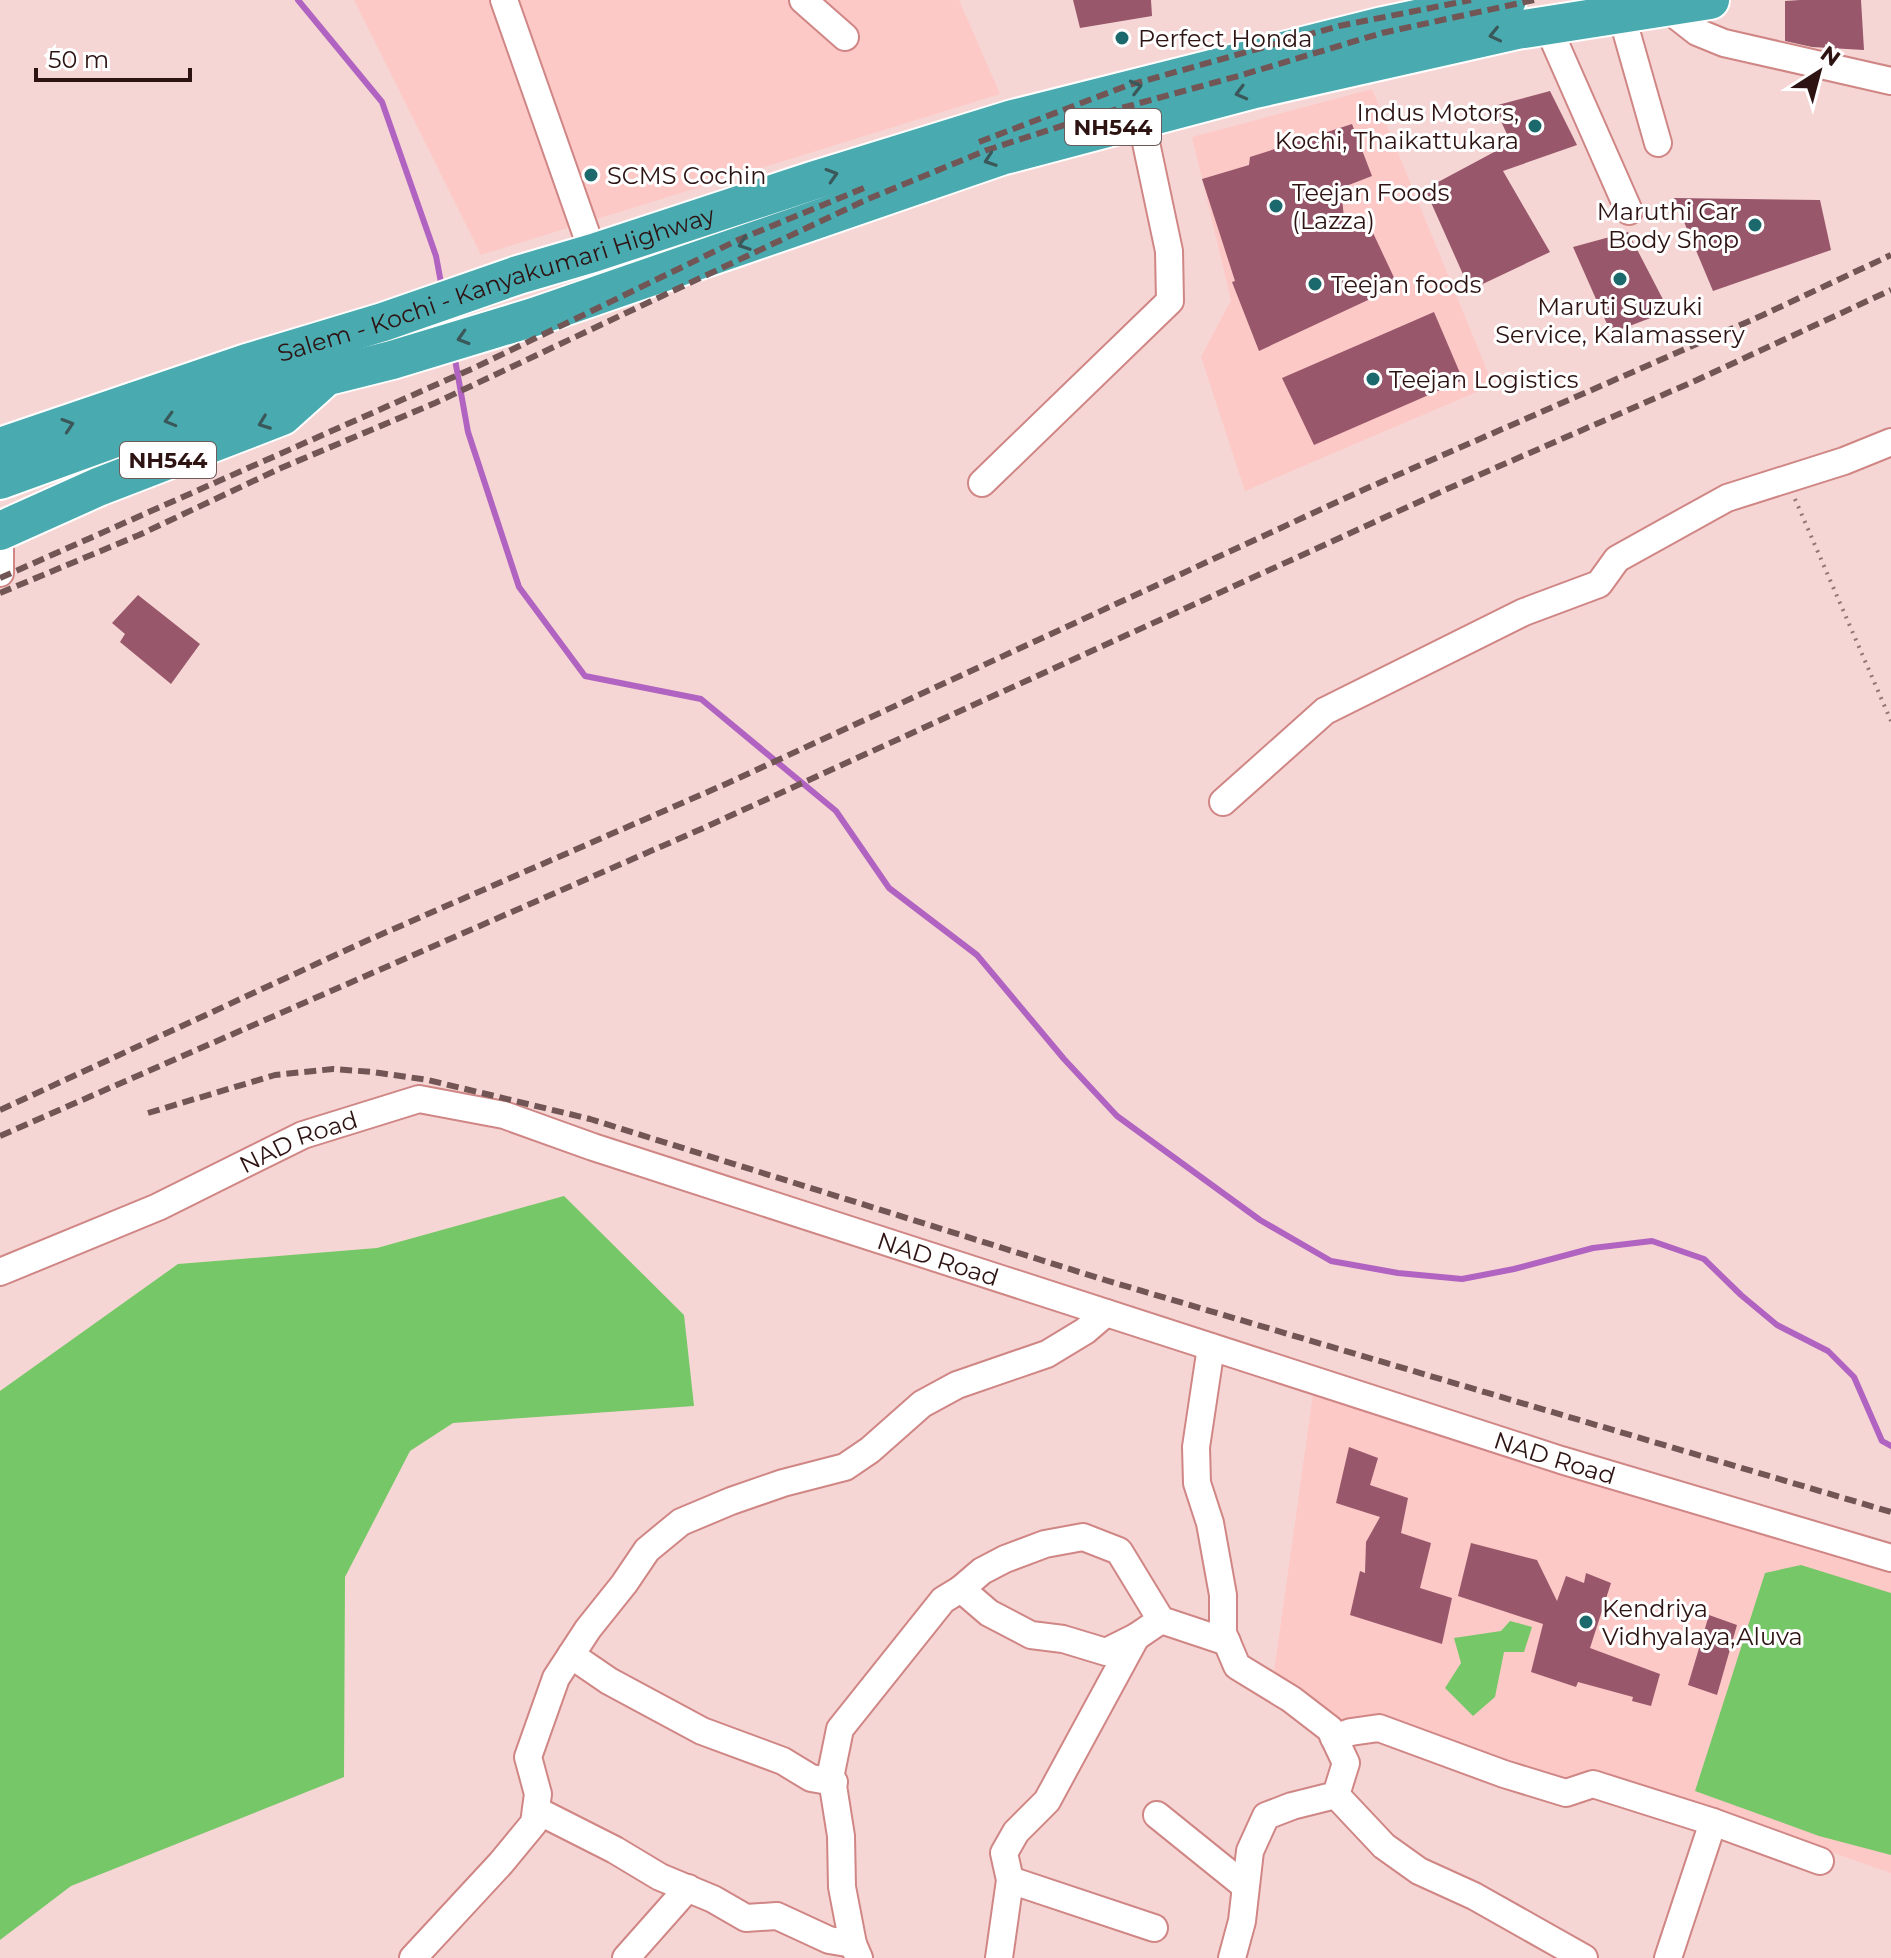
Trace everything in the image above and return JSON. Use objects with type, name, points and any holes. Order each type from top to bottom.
[{"type":"highway","name":"Salem - Kochi - Kanyakumari Highway","points":[[0,447],[518,275],[1013,119],[1387,13],[1507,0]]},
{"type":"highway","name":"Salem - Kochi - Kanyakumari Highway","points":[[0,480],[138,430],[534,317],[1001,156],[1255,89],[1547,25],[1710,0]]},
{"type":"highway","points":[[0,421],[203,352],[247,363]]},
{"type":"highway","name":"NH544","points":[[0,531],[98,487],[282,416],[326,377]]},
{"type":"street","points":[[504,0],[593,253]]},
{"type":"street","points":[[803,0],[845,37]]},
{"type":"street","points":[[1665,7],[1697,32],[1724,43],[1891,81]]},
{"type":"street","points":[[1621,13],[1658,143]]},
{"type":"street","points":[[1547,25],[1629,211]]},
{"type":"street","points":[[982,483],[1170,301],[1169,251],[1141,119]]},
{"type":"street","points":[[1223,802],[1325,711],[1524,612],[1599,584],[1617,559],[1727,498],[1844,461],[1891,442]]},
{"type":"street","points":[[0,549],[0,573]]},
{"type":"street","name":"NAD Road","points":[[0,1272],[158,1207],[303,1135],[419,1099],[504,1115],[608,1152],[1561,1460],[1891,1558]]},
{"type":"street","points":[[413,1958],[534,1823],[538,1794],[528,1757],[556,1678],[647,1550],[681,1522],[783,1483],[845,1467],[870,1450],[922,1404],[957,1385],[1047,1354],[1085,1331],[1106,1313]]},
{"type":"street","points":[[1211,1347],[1196,1447],[1197,1483],[1210,1523],[1223,1595],[1223,1633],[1237,1666],[1291,1699],[1330,1729],[1346,1763],[1336,1795]]},
{"type":"street","points":[[856,1951],[842,1887],[841,1836],[831,1773],[840,1729],[943,1600],[982,1571],[1005,1559],[1045,1544],[1083,1537],[1119,1551],[1161,1620],[1227,1642]]},
{"type":"street","points":[[961,1589],[989,1613],[1031,1635],[1063,1639],[1106,1652],[1161,1620]]},
{"type":"street","points":[[999,1958],[1010,1880],[1004,1853],[1016,1832],[1047,1801],[1136,1637]]},
{"type":"street","points":[[571,1655],[609,1681],[702,1731],[783,1761],[811,1778],[834,1782]]},
{"type":"street","points":[[1334,1738],[1379,1728],[1504,1774],[1566,1793],[1593,1784],[1713,1822],[1820,1861]]},
{"type":"street","points":[[1232,1958],[1242,1921],[1250,1851],[1266,1816],[1336,1795]]},
{"type":"street","points":[[1336,1795],[1384,1846],[1419,1871],[1474,1896],[1584,1958]]},
{"type":"street","points":[[536,1810],[660,1877],[713,1899],[746,1918],[777,1916],[856,1951]]},
{"type":"street","points":[[1157,1815],[1245,1886]]},
{"type":"street","points":[[1668,1958],[1713,1822]]},
{"type":"street","points":[[1010,1880],[1154,1928]]},
{"type":"street","points":[[626,1958],[688,1888]]},
{"type":"path","points":[[1786,479],[1891,721]]},
{"type":"shaded area","name":"SCMS Cochin","points":[[354,0],[959,0],[1000,94],[481,255]]},
{"type":"shaded area","points":[[1372,89],[1493,385],[1245,491],[1201,357],[1231,300],[1192,137]]},
{"type":"shaded area","name":"Kendriya Vidhyalaya,Aluva","points":[[1313,1394],[1532,1464],[1891,1572],[1891,1873],[1604,1773],[1566,1780],[1383,1715],[1339,1723],[1274,1672]]},
{"type":"green space","points":[[564,1196],[684,1315],[694,1406],[453,1423],[410,1451],[345,1577],[344,1777],[71,1886],[0,1940],[0,1391],[178,1264],[377,1248]]},
{"type":"green space","points":[[1801,1565],[1891,1593],[1891,1855],[1819,1836],[1695,1791],[1765,1573]]},
{"type":"green space","points":[[1510,1621],[1532,1627],[1524,1652],[1504,1652],[1495,1697],[1473,1716],[1445,1688],[1461,1663],[1454,1638],[1501,1631]]},
{"type":"building","points":[[1073,0],[1151,0],[1152,16],[1080,28]]},
{"type":"building","points":[[1861,0],[1864,50],[1812,47],[1785,41],[1785,1]]},
{"type":"building","points":[[1550,91],[1577,145],[1503,171],[1550,252],[1470,290],[1425,189],[1511,143],[1494,106]]},
{"type":"building","points":[[1352,124],[1372,176],[1341,188],[1345,228],[1366,218],[1398,286],[1259,351],[1232,282],[1235,281],[1202,179],[1249,165],[1250,157]]},
{"type":"building","name":"Maruthi Car Body Shop","points":[[1674,198],[1820,200],[1831,250],[1713,291]]},
{"type":"building","name":"Maruti Suzuki Service, Kalamassery","points":[[1628,232],[1669,311],[1611,333],[1573,247]]},
{"type":"building","name":"Teejan Logistics","points":[[1434,312],[1463,380],[1314,445],[1282,378]]},
{"type":"building","points":[[138,595],[200,644],[171,684],[120,642],[125,634],[112,623]]},
{"type":"building","points":[[1349,1447],[1378,1458],[1370,1485],[1408,1498],[1401,1533],[1431,1543],[1420,1588],[1452,1598],[1442,1644],[1350,1615],[1360,1571],[1365,1573],[1366,1542],[1380,1517],[1336,1503]]},
{"type":"building","points":[[1471,1543],[1537,1560],[1557,1601],[1566,1576],[1584,1583],[1586,1573],[1611,1583],[1590,1648],[1660,1674],[1651,1706],[1632,1701],[1633,1697],[1578,1682],[1576,1687],[1531,1672],[1543,1624],[1458,1596]]},
{"type":"building","points":[[1709,1615],[1737,1625],[1717,1695],[1688,1685]]},
{"type":"waterway","points":[[298,0],[382,102],[436,256],[442,288]]},
{"type":"waterway","points":[[454,354],[468,432],[519,587],[585,676],[701,699],[836,811],[889,888],[977,955],[1064,1059],[1117,1116],[1260,1220],[1331,1261],[1398,1273],[1462,1279],[1593,1248],[1652,1241],[1704,1259],[1777,1325],[1828,1351],[1854,1377],[1882,1441],[1891,1446]]},
{"type":"railway","points":[[979,142],[1126,86],[1339,26],[1471,0]]},
{"type":"railway","points":[[0,593],[139,535],[281,468],[435,403],[868,199],[987,150],[1096,115],[1382,33],[1534,0]]},
{"type":"railway","points":[[0,578],[476,367],[738,240],[864,188]]},
{"type":"railway","points":[[0,1110],[366,941],[728,783],[1363,490],[1763,315],[1891,255]]},
{"type":"railway","points":[[0,1136],[708,826],[1891,290]]},
{"type":"railway","points":[[148,1113],[275,1075],[333,1069],[428,1080],[590,1119],[1105,1280],[1891,1512]]},
{"type":"place","name":"Perfect Honda","points":[[1122,38]]},
{"type":"place","name":"Indus Motors, Kochi, Thaikattukara","points":[[1535,126]]},
{"type":"place","name":"SCMS Cochin","points":[[591,175]]},
{"type":"place","name":"Teejan Foods (Lazza)","points":[[1276,206]]},
{"type":"place","name":"Maruthi Car Body Shop","points":[[1755,225]]},
{"type":"place","name":"Maruti Suzuki Service, Kalamassery","points":[[1620,279]]},
{"type":"place","name":"Teejan foods","points":[[1315,284]]},
{"type":"place","name":"Teejan Logistics","points":[[1373,379]]},
{"type":"place","name":"Kendriya Vidhyalaya,Aluva","points":[[1586,1622]]}]
